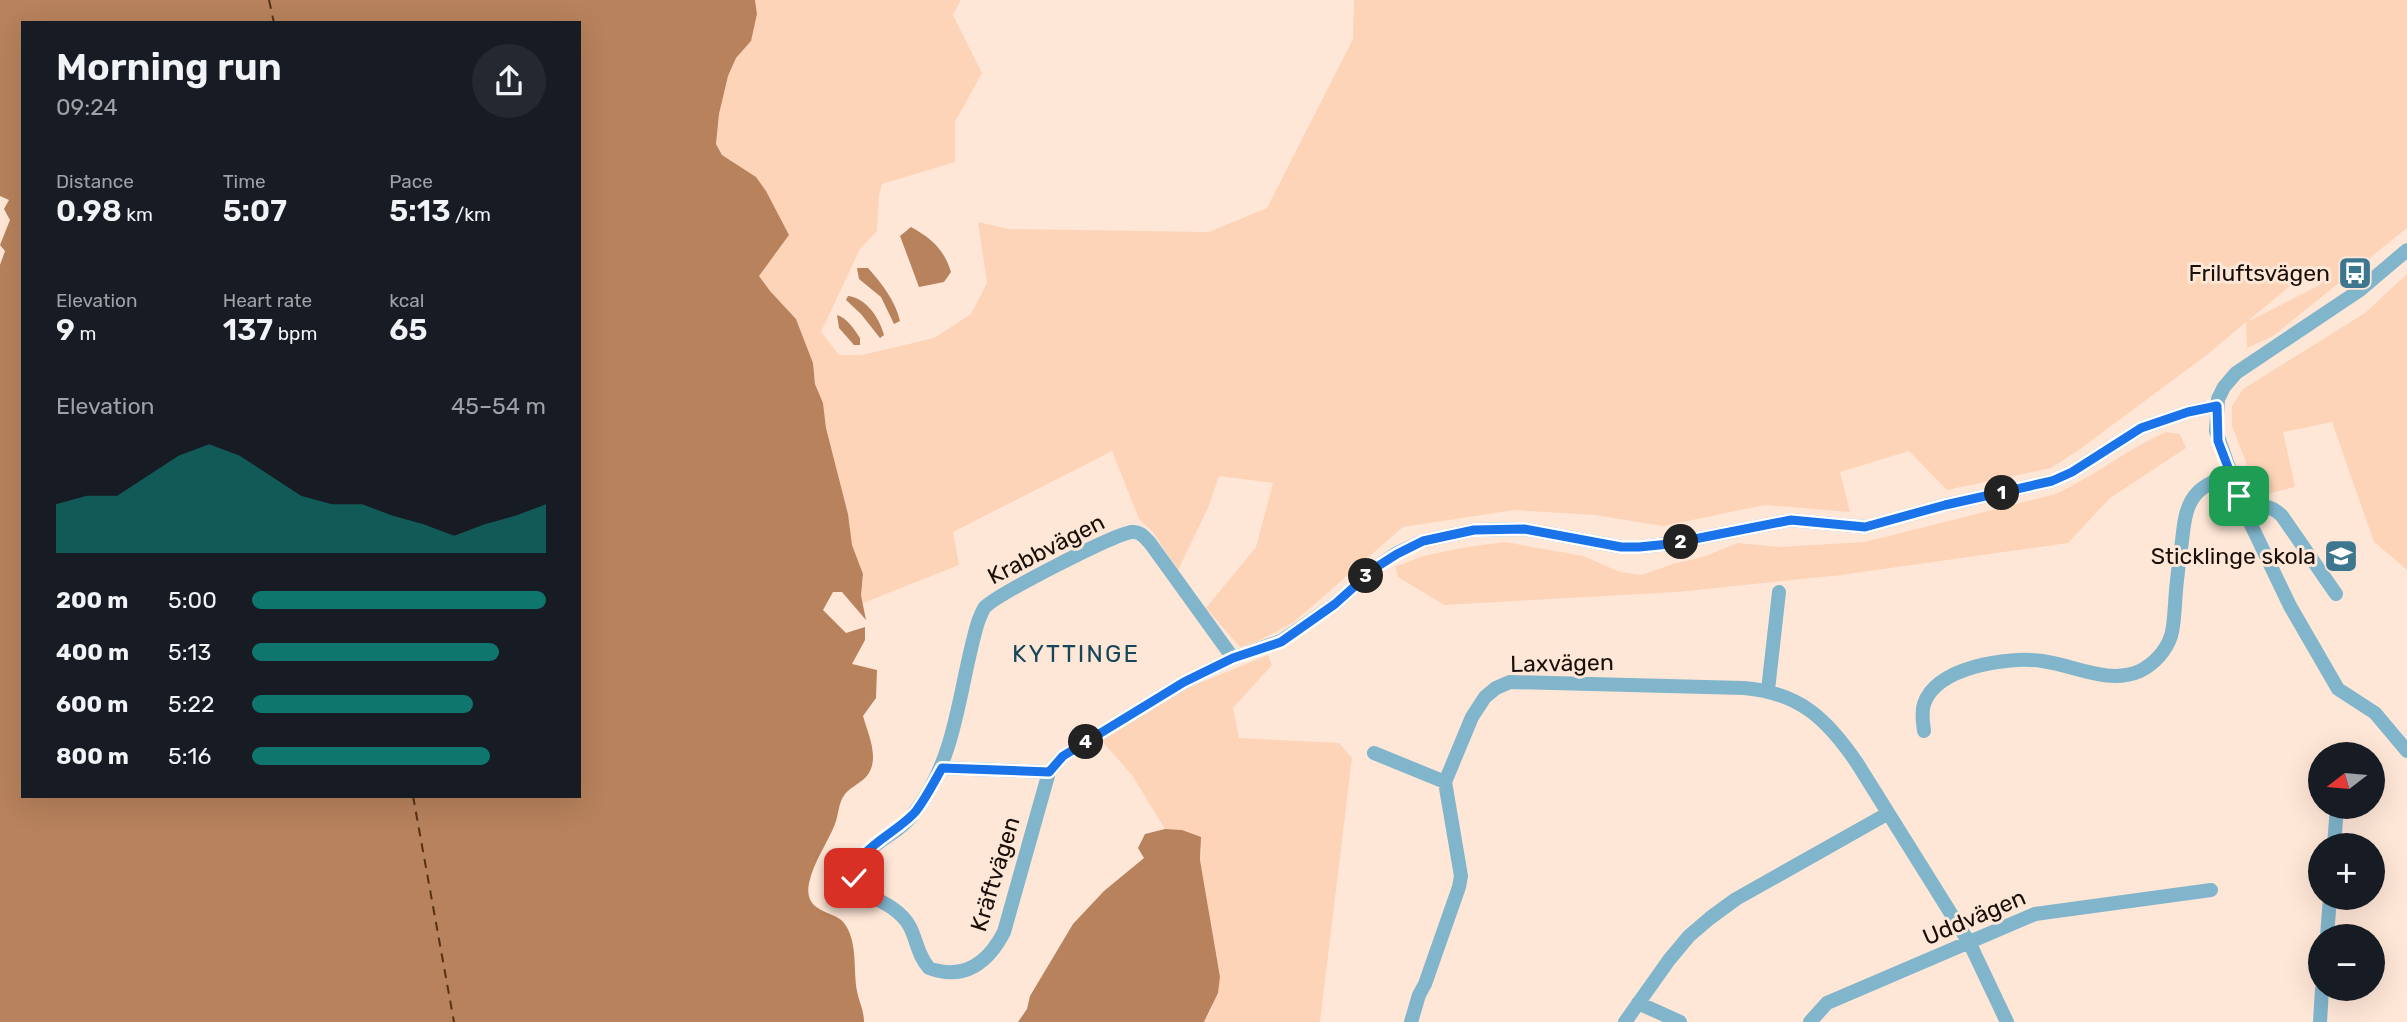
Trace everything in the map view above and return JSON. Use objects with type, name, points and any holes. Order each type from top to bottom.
[{"type":"street","points":[[2407,250],[2360,290],[2236,373],[2224,387],[2217,406],[2218,441],[2244,510],[2290,606],[2338,689],[2375,713],[2407,751]]},
{"type":"street","points":[[942,768],[1049,772],[1063,756],[1184,682],[1233,658],[1281,642],[1324,612],[1375,568],[1423,541],[1474,530],[1524,529],[1621,547],[1639,547],[1669,544],[1791,520],[1865,527],[1945,505],[2052,481],[2072,472],[2141,428],[2188,412],[2217,406]]},
{"type":"street","points":[[1924,731],[1922,713],[1928,696],[1953,676],[1970,668],[2022,659],[2115,676],[2129,675],[2151,665],[2171,637],[2183,526],[2188,505],[2207,485],[2231,474]]},
{"type":"street","points":[[2244,510],[2263,506],[2274,508],[2336,594]]},
{"type":"street","name":"Krabbvägen","points":[[942,768],[952,738],[973,638],[984,608],[1009,591],[1123,535],[1134,531],[1150,542],[1233,658]]},
{"type":"street","points":[[1768,690],[1779,592]]},
{"type":"street","name":"Laxvägen","points":[[1445,782],[1472,718],[1485,697],[1510,682],[1768,690],[1800,703],[1829,727],[1857,763],[1970,944],[2007,1022]]},
{"type":"street","points":[[1374,753],[1445,782],[1459,858],[1459,887],[1411,1022]]},
{"type":"street","name":"Kräftvägen","points":[[942,768],[916,810],[902,826],[858,860],[853,870],[856,886],[860,891],[899,912],[905,919],[923,962],[929,968],[949,974],[961,972],[985,959],[1004,932],[1049,772]]},
{"type":"street","points":[[1625,1022],[1669,960],[1689,936],[1710,918],[1736,899],[1887,814]]},
{"type":"street","name":"Uddvägen","points":[[1810,1022],[1827,1003],[2035,914],[2211,890]]},
{"type":"street","points":[[2320,1022],[2321,1001]]},
{"type":"street","points":[[1638,1003],[1680,1022]]},
{"type":"shaded area","points":[[0,0],[755,0],[757,14],[751,41],[736,58],[728,76],[719,114],[716,144],[722,155],[756,177],[789,235],[759,276],[796,319],[813,363],[815,384],[823,403],[826,428],[848,514],[852,545],[863,574],[861,595],[866,620],[842,592],[833,592],[823,610],[846,633],[865,627],[865,640],[852,664],[877,670],[876,698],[863,716],[872,747],[873,763],[866,777],[843,797],[835,824],[811,875],[808,893],[815,906],[839,919],[848,930],[864,1022],[0,1022],[0,265],[5,251],[0,245],[10,220],[4,209],[9,200],[0,196]]},
{"type":"shaded area","points":[[755,0],[961,0],[953,15],[982,73],[955,122],[955,162],[882,184],[877,231],[860,249],[821,332],[839,355],[862,355],[934,338],[971,314],[987,283],[978,222],[1009,229],[1209,232],[1267,208],[1353,39],[1354,0],[2407,0],[2407,228],[2273,336],[2247,348],[2246,322],[2208,354],[2051,468],[1947,490],[1909,451],[1840,472],[1850,512],[1765,505],[1663,526],[1594,515],[1514,510],[1403,527],[1294,622],[1256,642],[1240,647],[1206,608],[1256,547],[1273,483],[1219,476],[1208,508],[1178,570],[1152,531],[1139,519],[1112,451],[953,532],[959,565],[863,603],[863,574],[852,545],[848,514],[826,428],[823,403],[815,384],[813,363],[796,319],[759,276],[789,235],[756,177],[722,155],[716,144],[719,114],[728,76],[736,58],[751,41],[757,14]],"holes":[[[2312,268],[2320,285],[2249,321]]]},
{"type":"shaded area","points":[[911,227],[931,240],[945,257],[951,272],[944,282],[919,287],[900,236]]},
{"type":"shaded area","points":[[857,268],[868,268],[891,299],[900,321],[894,324],[881,297],[859,279]]},
{"type":"shaded area","points":[[2407,274],[2407,570],[2374,542],[2332,422],[2283,432],[2295,487],[2259,496],[2232,426],[2232,406],[2243,389],[2365,313]]},
{"type":"shaded area","points":[[848,296],[866,304],[879,322],[884,335],[880,338],[846,300]]},
{"type":"shaded area","points":[[837,315],[853,328],[860,338],[860,345],[854,345],[839,328]]},
{"type":"shaded area","points":[[2166,432],[2180,434],[2186,448],[2110,498],[2068,543],[1841,575],[1678,592],[1444,605],[1398,577],[1395,567],[1423,556],[1505,542],[1583,556],[1620,572],[1642,575],[1706,556],[1737,543],[1779,547],[1865,542],[2056,494]]},
{"type":"shaded area","points":[[1268,655],[1272,665],[1233,708],[1239,738],[1339,743],[1352,758],[1320,1022],[1204,1022],[1211,1011],[1220,977],[1200,860],[1202,849],[1182,830],[1165,829],[1132,775],[1100,739],[1178,692]]},
{"type":"shaded area","points":[[1165,829],[1182,830],[1201,837],[1200,860],[1220,977],[1218,993],[1204,1022],[1018,1022],[1027,1009],[1030,996],[1073,924],[1104,891],[1144,858],[1138,848],[1145,834]]},
{"type":"ferry route","points":[[269,0],[274,21]]},
{"type":"ferry route","points":[[413,798],[454,1022]]},
{"type":"place","name":"Friluftsvägen","points":[[2355,273]]},
{"type":"place","name":"Sticklinge skola","points":[[2341,556]]},
{"type":"district","name":"KYTTINGE","points":[[1076,654]]},
{"type":"route","points":[[854,878],[853,870],[858,860],[902,826],[916,810],[942,768],[1049,772],[1063,756],[1184,682],[1233,658],[1281,642],[1335,604],[1375,568],[1423,541],[1474,530],[1524,529],[1621,547],[1639,547],[1669,544],[1791,520],[1865,527],[1945,505],[2052,481],[2072,472],[2141,428],[2160,420],[2217,406],[2215,416],[2218,441],[2239,496]]}]
